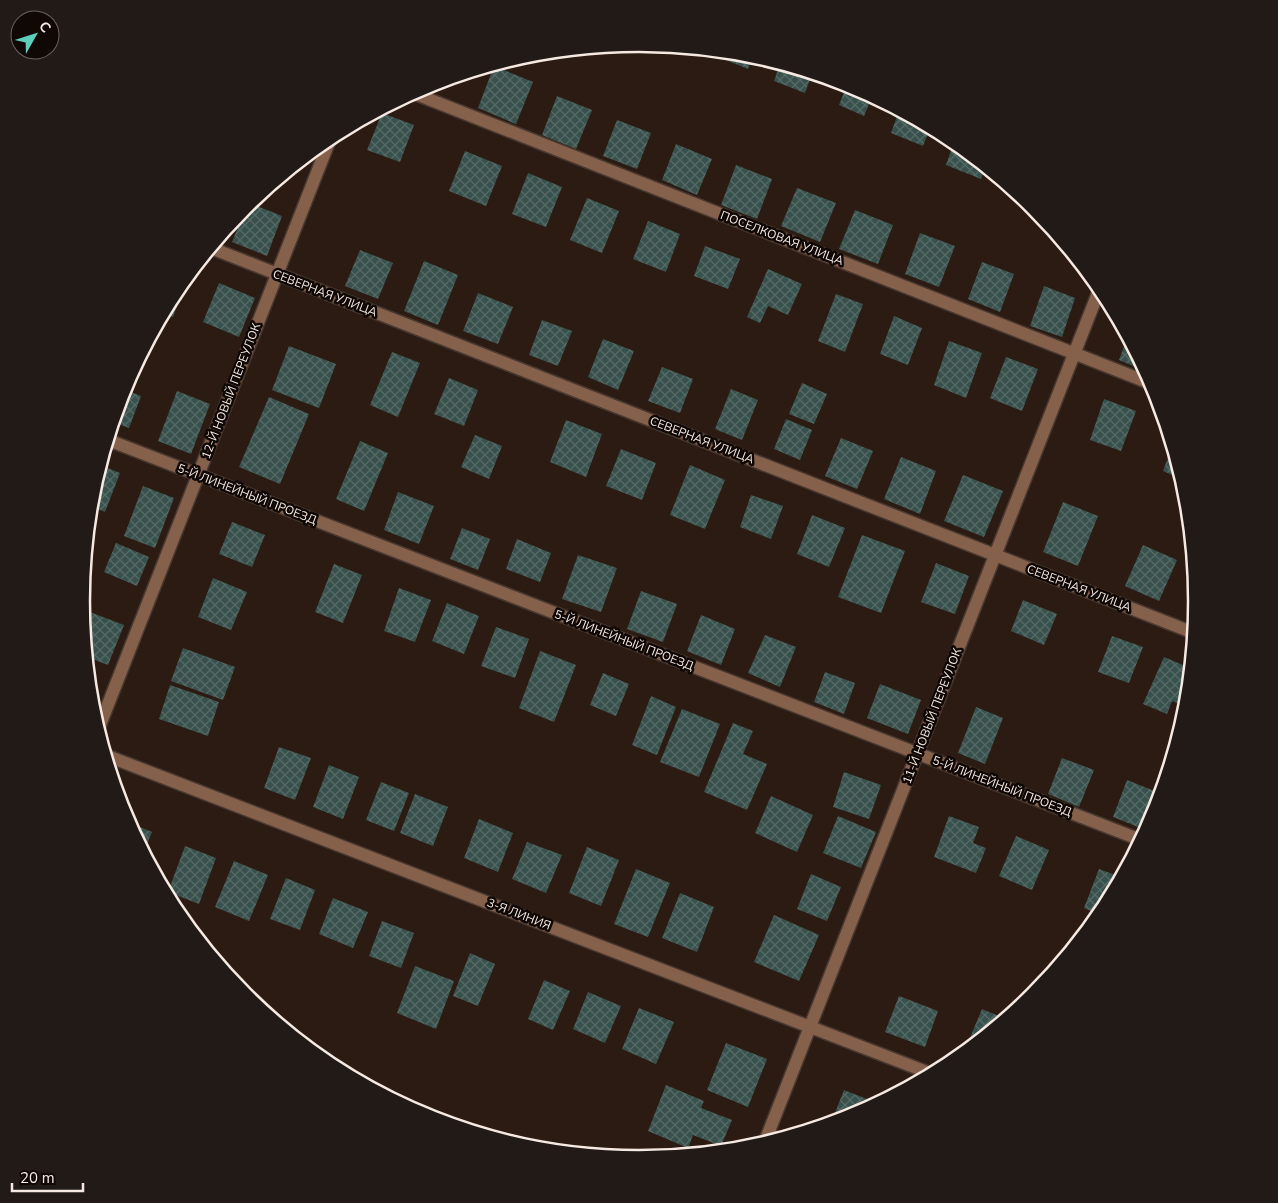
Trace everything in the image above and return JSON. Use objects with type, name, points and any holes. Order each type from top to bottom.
[{"type":"street","name":"ПОСЕЛКОВАЯ УЛИЦА","points":[[423,97],[1141,379]]},
{"type":"street","name":"12-Й НОВЫЙ ПЕРЕУЛОК","points":[[103,717],[325,151]]},
{"type":"street","name":"СЕВЕРНАЯ УЛИЦА","points":[[217,250],[1187,629]]},
{"type":"street","name":"11-Й НОВЫЙ ПЕРЕУЛОК","points":[[768,1135],[1096,298]]},
{"type":"street","name":"5-Й ЛИНЕЙНЫЙ ПРОЕЗД","points":[[114,442],[1134,837]]},
{"type":"street","name":"3-Я ЛИНИЯ","points":[[113,757],[923,1071]]},
{"type":"building","points":[[724,59],[750,64],[748,69]]},
{"type":"building","points":[[503,70],[533,82],[516,124],[478,108],[491,73]]},
{"type":"building","points":[[778,70],[810,80],[805,93],[774,81]]},
{"type":"building","points":[[844,92],[869,103],[864,116],[839,105]]},
{"type":"building","points":[[557,96],[592,110],[576,149],[542,135]]},
{"type":"building","points":[[386,114],[414,125],[400,162],[367,150],[380,118]]},
{"type":"building","points":[[897,117],[927,135],[923,146],[891,133]]},
{"type":"building","points":[[617,120],[651,133],[637,169],[603,156]]},
{"type":"building","points":[[676,144],[712,159],[697,195],[662,180]]},
{"type":"building","points":[[951,150],[983,174],[981,179],[946,165]]},
{"type":"building","points":[[465,151],[502,166],[486,206],[449,191]]},
{"type":"building","points":[[736,165],[772,179],[757,219],[721,205]]},
{"type":"building","points":[[528,173],[562,187],[546,227],[512,214]]},
{"type":"building","points":[[797,188],[836,203],[820,242],[781,226]]},
{"type":"building","points":[[587,198],[619,211],[602,253],[570,240]]},
{"type":"building","points":[[258,206],[282,216],[267,256],[232,242],[238,227]]},
{"type":"building","points":[[855,210],[893,225],[878,264],[839,249]]},
{"type":"building","points":[[648,221],[680,234],[666,272],[633,259]]},
{"type":"building","points":[[920,233],[955,246],[939,287],[905,274]]},
{"type":"building","points":[[705,246],[740,259],[728,289],[694,276]]},
{"type":"building","points":[[360,250],[393,263],[378,299],[345,286]]},
{"type":"building","points":[[424,261],[458,275],[438,325],[404,311]]},
{"type":"building","points":[[982,262],[1014,274],[1000,312],[968,299]]},
{"type":"building","points":[[768,269],[802,284],[788,315],[768,306],[760,323],[747,317]]},
{"type":"building","points":[[219,283],[255,298],[239,337],[203,322]]},
{"type":"building","points":[[1044,286],[1075,298],[1062,337],[1030,326]]},
{"type":"building","points":[[478,293],[513,307],[498,344],[463,331]]},
{"type":"building","points":[[836,294],[863,304],[845,352],[818,341]]},
{"type":"building","points":[[178,305],[173,317],[171,316]]},
{"type":"building","points":[[894,316],[922,328],[908,365],[880,354]]},
{"type":"building","points":[[542,320],[572,331],[558,366],[529,355]]},
{"type":"building","points":[[603,339],[634,351],[618,390],[588,377]]},
{"type":"building","points":[[949,341],[982,353],[966,398],[934,385]]},
{"type":"building","points":[[289,346],[336,364],[319,408],[272,390]]},
{"type":"building","points":[[1124,346],[1135,367],[1119,360]]},
{"type":"building","points":[[392,352],[420,363],[398,417],[370,405]]},
{"type":"building","points":[[1006,357],[1038,369],[1022,411],[990,398]]},
{"type":"building","points":[[662,367],[693,379],[680,413],[648,401]]},
{"type":"building","points":[[449,378],[478,390],[464,426],[434,414]]},
{"type":"building","points":[[802,383],[827,394],[814,424],[789,414]]},
{"type":"building","points":[[731,389],[758,400],[742,440],[715,429]]},
{"type":"building","points":[[177,391],[210,404],[191,454],[158,441]]},
{"type":"building","points":[[132,392],[141,396],[129,428],[119,424]]},
{"type":"building","points":[[269,397],[309,414],[280,484],[239,467]]},
{"type":"building","points":[[1104,399],[1136,411],[1121,451],[1090,440]]},
{"type":"building","points":[[786,419],[812,430],[800,460],[774,449]]},
{"type":"building","points":[[566,420],[602,434],[586,477],[550,462]]},
{"type":"building","points":[[475,435],[502,446],[489,479],[461,467]]},
{"type":"building","points":[[841,438],[873,451],[857,489],[825,476]]},
{"type":"building","points":[[360,441],[388,453],[364,511],[336,499]]},
{"type":"building","points":[[621,449],[656,463],[642,500],[606,486]]},
{"type":"building","points":[[901,457],[936,471],[920,514],[884,499]]},
{"type":"building","points":[[1168,457],[1173,475],[1163,471]]},
{"type":"building","points":[[690,465],[725,480],[705,529],[670,515]]},
{"type":"building","points":[[107,468],[120,473],[105,512],[98,509]]},
{"type":"building","points":[[963,475],[1003,491],[984,537],[944,521]]},
{"type":"building","points":[[143,486],[174,498],[155,548],[124,536]]},
{"type":"building","points":[[398,492],[434,506],[419,544],[384,530]]},
{"type":"building","points":[[751,495],[783,506],[771,539],[740,527]]},
{"type":"building","points":[[1063,502],[1098,516],[1078,566],[1043,552]]},
{"type":"building","points":[[812,515],[845,528],[829,567],[797,554]]},
{"type":"building","points":[[232,522],[265,535],[252,567],[219,554]]},
{"type":"building","points":[[462,528],[490,539],[478,570],[450,559]]},
{"type":"building","points":[[862,535],[905,551],[881,613],[838,597]]},
{"type":"building","points":[[517,539],[551,553],[540,582],[506,569]]},
{"type":"building","points":[[116,543],[149,557],[137,586],[104,572]]},
{"type":"building","points":[[1143,545],[1177,560],[1159,601],[1125,586]]},
{"type":"building","points":[[578,555],[617,568],[601,612],[562,599]]},
{"type":"building","points":[[936,563],[969,576],[955,614],[921,602]]},
{"type":"building","points":[[334,564],[362,575],[343,623],[315,612]]},
{"type":"building","points":[[213,578],[247,592],[231,630],[198,617]]},
{"type":"building","points":[[399,588],[431,600],[415,642],[384,631]]},
{"type":"building","points":[[641,591],[677,604],[663,642],[627,629]]},
{"type":"building","points":[[1023,600],[1057,614],[1044,645],[1011,631]]},
{"type":"building","points":[[447,603],[479,616],[464,654],[432,641]]},
{"type":"building","points":[[90,612],[124,625],[108,665],[93,659]]},
{"type":"building","points":[[701,615],[735,629],[721,665],[687,651]]},
{"type":"building","points":[[496,627],[529,639],[515,678],[481,666]]},
{"type":"building","points":[[765,635],[796,647],[780,687],[748,673]]},
{"type":"building","points":[[1112,636],[1143,647],[1129,683],[1098,672]]},
{"type":"building","points":[[183,648],[235,667],[223,700],[171,681]]},
{"type":"building","points":[[540,651],[576,665],[554,722],[519,708]]},
{"type":"building","points":[[1164,657],[1184,665],[1178,704],[1172,701],[1167,714],[1143,704]]},
{"type":"building","points":[[825,672],[855,683],[844,714],[814,702]]},
{"type":"building","points":[[603,673],[629,684],[616,716],[590,705]]},
{"type":"building","points":[[880,684],[921,700],[908,734],[867,718]]},
{"type":"building","points":[[170,685],[219,702],[208,736],[159,719]]},
{"type":"building","points":[[651,696],[676,707],[657,755],[632,745]]},
{"type":"building","points":[[976,707],[1003,718],[985,764],[958,753]]},
{"type":"building","points":[[682,709],[720,724],[699,777],[660,762]]},
{"type":"building","points":[[733,723],[753,731],[743,754],[767,764],[747,810],[704,792]]},
{"type":"building","points":[[279,747],[311,758],[295,800],[264,788]]},
{"type":"building","points":[[1062,758],[1094,770],[1079,807],[1048,794]]},
{"type":"building","points":[[329,765],[359,777],[343,819],[313,807]]},
{"type":"building","points":[[844,772],[881,785],[869,819],[833,807]]},
{"type":"building","points":[[1127,780],[1154,791],[1139,827],[1113,817]]},
{"type":"building","points":[[381,782],[409,793],[394,831],[366,820]]},
{"type":"building","points":[[415,794],[448,807],[433,846],[400,833]]},
{"type":"building","points":[[771,796],[813,815],[797,852],[755,833]]},
{"type":"building","points":[[838,816],[876,832],[861,868],[823,853]]},
{"type":"building","points":[[949,816],[979,827],[973,843],[986,848],[976,873],[934,857]]},
{"type":"building","points":[[479,819],[513,833],[498,872],[464,858]]},
{"type":"building","points":[[139,826],[152,832],[147,844]]},
{"type":"building","points":[[1016,836],[1049,850],[1032,890],[999,876]]},
{"type":"building","points":[[527,842],[562,855],[546,893],[512,879]]},
{"type":"building","points":[[185,846],[216,858],[199,904],[176,895],[170,886]]},
{"type":"building","points":[[587,847],[619,860],[601,906],[569,893]]},
{"type":"building","points":[[234,861],[268,875],[249,921],[215,907]]},
{"type":"building","points":[[636,869],[670,883],[648,937],[614,924]]},
{"type":"building","points":[[1099,869],[1115,875],[1092,911],[1084,908]]},
{"type":"building","points":[[811,874],[841,887],[827,921],[797,909]]},
{"type":"building","points":[[286,878],[315,890],[300,930],[270,919]]},
{"type":"building","points":[[680,893],[714,907],[697,952],[662,938]]},
{"type":"building","points":[[333,898],[368,912],[353,948],[319,934]]},
{"type":"building","points":[[774,915],[819,935],[799,981],[754,962]]},
{"type":"building","points":[[382,921],[414,933],[401,968],[369,956]]},
{"type":"building","points":[[470,953],[495,964],[478,1006],[453,996]]},
{"type":"building","points":[[415,966],[454,981],[436,1029],[397,1013]]},
{"type":"building","points":[[544,980],[570,991],[553,1030],[528,1019]]},
{"type":"building","points":[[588,992],[621,1006],[605,1043],[573,1029]]},
{"type":"building","points":[[899,996],[938,1011],[925,1047],[885,1032]]},
{"type":"building","points":[[639,1008],[674,1022],[656,1064],[622,1049]]},
{"type":"building","points":[[982,1009],[999,1016],[973,1037],[969,1040]]},
{"type":"building","points":[[726,1043],[767,1059],[748,1107],[707,1090]]},
{"type":"building","points":[[666,1085],[704,1101],[701,1108],[732,1120],[722,1144],[718,1145],[693,1135],[688,1148],[648,1131]]},
{"type":"building","points":[[844,1090],[869,1100],[849,1109],[834,1114]]}]
